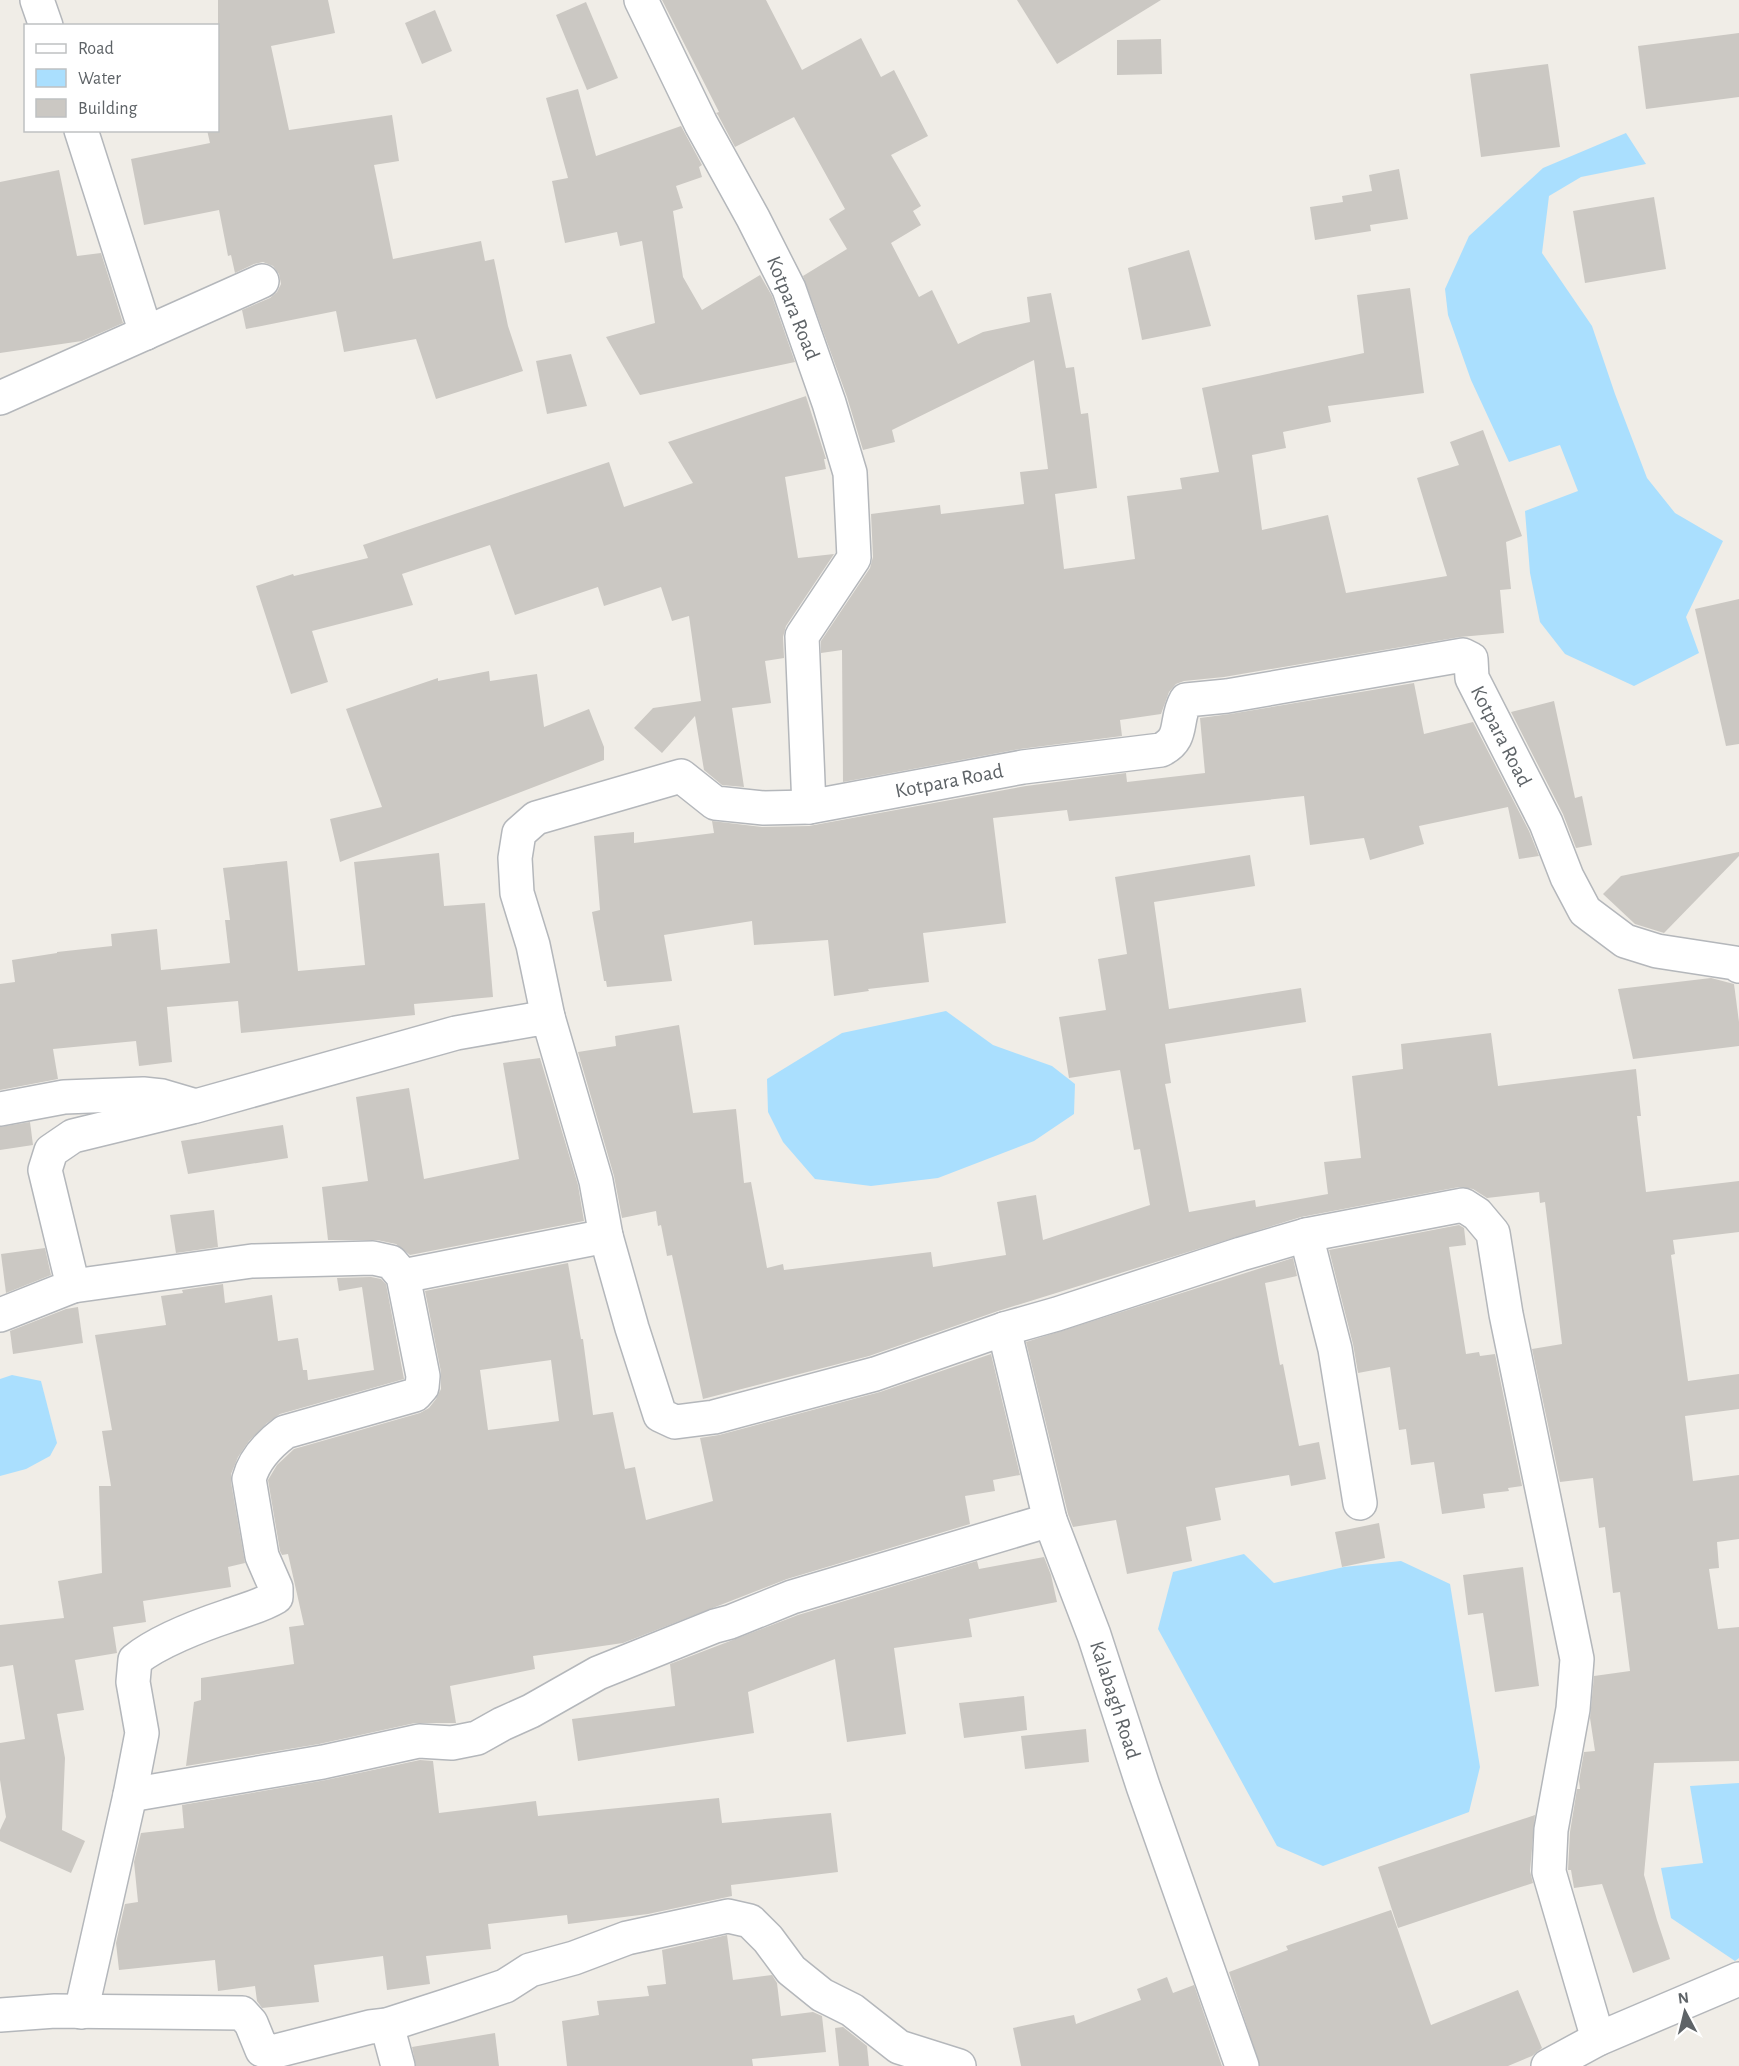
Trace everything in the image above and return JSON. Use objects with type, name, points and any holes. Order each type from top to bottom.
[{"type":"street","points":[[38,0],[45,24]]},
{"type":"street","name":"Kotpara Road","points":[[641,0],[701,124],[753,218],[789,290],[829,403],[850,473],[854,558],[802,636],[809,807],[1023,767],[1161,750],[1172,744],[1176,736],[1180,710],[1186,700],[1227,696],[1463,655],[1471,659],[1472,678],[1546,823],[1567,877],[1584,911],[1625,941],[1657,951],[1735,963],[1739,966]]},
{"type":"street","points":[[82,132],[146,333]]},
{"type":"street","points":[[0,398],[262,281]]},
{"type":"street","points":[[809,807],[764,808],[715,803],[681,776],[536,818],[519,833],[515,858],[517,893],[533,945],[548,1017],[596,1181],[606,1236],[660,1415],[675,1422],[714,1417],[875,1374],[1004,1329],[1306,1235],[1463,1205],[1477,1214],[1493,1233],[1506,1314],[1577,1659],[1573,1709],[1551,1830],[1549,1872],[1598,2039]]},
{"type":"street","points":[[73,1286],[45,1170],[51,1151],[73,1136],[196,1106],[456,1033],[548,1017]]},
{"type":"street","points":[[0,1109],[64,1097],[143,1094],[162,1096],[196,1106]]},
{"type":"street","points":[[1306,1235],[1335,1349],[1360,1503]]},
{"type":"street","points":[[402,1276],[606,1236]]},
{"type":"street","points":[[0,1316],[73,1286],[252,1261],[374,1258],[392,1262],[402,1276],[423,1376],[422,1387],[415,1395],[285,1432],[275,1440],[252,1467],[249,1479],[262,1556],[276,1588],[276,1597],[220,1618],[145,1652],[135,1660],[133,1682],[142,1734],[81,2012]]},
{"type":"street","name":"Kalabagh Road","points":[[1004,1329],[1050,1521],[1094,1635],[1143,1786],[1242,2066]]},
{"type":"street","points":[[130,1795],[322,1762],[419,1741],[452,1743],[477,1738],[598,1673],[715,1626],[792,1597],[1050,1521]]},
{"type":"street","points":[[0,2015],[55,2012],[242,2013],[251,2023],[262,2050],[272,2052],[370,2027],[387,2025],[505,1986],[530,1970],[574,1958],[627,1938],[728,1916],[750,1921],[768,1939],[791,1970],[822,1995],[852,2010],[899,2047],[959,2066]]},
{"type":"street","points":[[1548,2066],[1598,2039],[1739,1979]]},
{"type":"street","points":[[387,2025],[398,2066]]},
{"type":"water","points":[[1626,133],[1646,164],[1581,177],[1549,196],[1542,253],[1592,326],[1647,478],[1675,513],[1723,541],[1686,617],[1699,653],[1634,686],[1565,654],[1540,622],[1530,573],[1525,511],[1578,491],[1560,445],[1509,462],[1471,380],[1448,315],[1445,289],[1469,236],[1543,168]]},
{"type":"water","points":[[946,1011],[993,1045],[1052,1066],[1075,1084],[1074,1114],[1034,1141],[938,1178],[871,1186],[815,1179],[783,1142],[768,1112],[767,1079],[842,1033]]},
{"type":"water","points":[[12,1375],[41,1381],[57,1443],[50,1456],[26,1469],[0,1476],[0,1379]]},
{"type":"water","points":[[1244,1554],[1274,1583],[1344,1567],[1401,1561],[1450,1584],[1480,1767],[1469,1812],[1323,1866],[1277,1846],[1158,1629],[1173,1572]]},
{"type":"water","points":[[1739,1783],[1739,1958],[1735,1961],[1671,1918],[1661,1868],[1703,1863],[1690,1786]]},
{"type":"building","points":[[218,0],[328,0],[335,33],[271,46],[289,130],[392,115],[399,161],[374,165],[393,259],[481,241],[485,261],[494,259],[508,326],[523,371],[436,399],[416,339],[344,352],[336,311],[246,329],[242,310],[270,298],[277,292],[281,284],[279,274],[273,266],[263,262],[235,273],[231,255],[228,256],[219,210],[144,225],[131,159],[210,143],[207,132],[219,132]]},
{"type":"building","points":[[662,0],[766,0],[802,70],[861,38],[881,77],[894,70],[928,136],[891,155],[921,206],[913,211],[921,225],[891,243],[919,297],[932,290],[958,344],[983,332],[1030,322],[1027,297],[1051,293],[1066,368],[1074,367],[1081,414],[1088,413],[1097,488],[1055,494],[1064,569],[1135,559],[1127,496],[1182,489],[1180,478],[1219,472],[1202,388],[1364,353],[1357,295],[1410,288],[1424,393],[1328,406],[1331,422],[1283,432],[1286,448],[1252,455],[1262,530],[1328,515],[1346,593],[1447,576],[1417,478],[1459,465],[1450,442],[1483,430],[1522,536],[1506,542],[1511,589],[1500,590],[1504,633],[1460,637],[1224,677],[1184,681],[1176,684],[1169,692],[1161,714],[1120,720],[1122,736],[1020,749],[843,782],[842,650],[821,653],[821,641],[870,568],[873,557],[871,514],[940,505],[941,514],[1024,504],[1020,472],[1048,469],[1034,360],[892,430],[895,442],[863,450],[847,397],[803,276],[847,249],[829,219],[845,209],[794,117],[735,147],[716,113],[719,112]]},
{"type":"building","points":[[1017,0],[1161,0],[1057,64]]},
{"type":"building","points":[[586,2],[618,78],[587,90],[556,15]]},
{"type":"building","points":[[435,10],[452,51],[422,64],[405,23]]},
{"type":"building","points":[[1739,33],[1739,97],[1646,109],[1638,46]]},
{"type":"building","points":[[1161,39],[1162,74],[1117,75],[1117,40]]},
{"type":"building","points":[[1548,64],[1560,147],[1481,157],[1470,74]]},
{"type":"building","points":[[578,89],[596,156],[681,126],[702,165],[699,167],[702,177],[676,186],[683,208],[673,211],[683,277],[702,310],[760,275],[772,296],[795,362],[640,395],[606,337],[655,323],[642,241],[620,246],[617,232],[565,243],[552,181],[568,178],[546,98]]},
{"type":"building","points":[[1399,169],[1408,219],[1370,225],[1371,231],[1315,240],[1310,207],[1343,202],[1342,196],[1372,191],[1369,175]]},
{"type":"building","points":[[59,170],[77,256],[101,253],[123,323],[82,341],[0,353],[0,182]]},
{"type":"building","points":[[1654,197],[1666,269],[1585,283],[1573,211]]},
{"type":"building","points":[[1189,250],[1211,326],[1142,340],[1128,268]]},
{"type":"building","points":[[571,354],[587,406],[547,414],[536,361]]},
{"type":"building","points":[[806,396],[826,459],[824,459],[826,469],[785,477],[798,558],[834,554],[786,626],[783,637],[784,658],[765,661],[771,703],[732,708],[744,787],[722,785],[704,770],[695,716],[662,753],[634,728],[653,708],[701,701],[689,616],[672,621],[661,587],[604,606],[598,587],[515,615],[490,545],[402,574],[413,605],[312,631],[328,682],[291,694],[256,586],[293,574],[294,576],[368,558],[363,545],[609,462],[624,507],[693,483],[668,442]]},
{"type":"building","points":[[1739,599],[1739,744],[1726,746],[1695,609]]},
{"type":"building","points":[[489,671],[490,681],[537,674],[544,727],[589,709],[604,747],[604,760],[340,862],[330,819],[382,807],[346,709],[438,678],[438,681]]},
{"type":"building","points":[[1414,683],[1424,734],[1473,722],[1529,831],[1539,856],[1519,859],[1508,807],[1419,826],[1424,844],[1370,860],[1364,838],[1310,845],[1304,796],[1069,821],[1067,810],[993,818],[1006,923],[923,933],[929,982],[868,989],[869,991],[834,996],[828,940],[754,945],[752,921],[664,935],[672,981],[607,987],[604,981],[592,912],[600,910],[594,836],[634,832],[634,843],[714,833],[712,821],[762,827],[809,826],[1026,786],[1126,773],[1127,782],[1205,773],[1200,718]]},
{"type":"building","points":[[1554,701],[1575,798],[1582,796],[1592,845],[1576,848],[1563,814],[1511,712]]},
{"type":"building","points":[[1739,852],[1739,856],[1664,933],[1635,924],[1603,894],[1621,876]]},
{"type":"building","points":[[439,853],[444,906],[485,903],[493,997],[414,1004],[415,1015],[241,1033],[238,1001],[167,1007],[172,1062],[139,1066],[136,1041],[53,1049],[58,1079],[0,1090],[0,984],[15,982],[12,960],[112,946],[111,934],[157,929],[161,970],[230,963],[225,920],[230,920],[223,868],[287,861],[298,971],[365,965],[354,862]]},
{"type":"building","points":[[1250,855],[1255,886],[1154,902],[1169,1009],[1301,988],[1306,1022],[1165,1044],[1171,1083],[1165,1084],[1189,1212],[1255,1200],[1256,1207],[1328,1194],[1324,1162],[1361,1158],[1352,1076],[1403,1069],[1401,1044],[1491,1033],[1498,1086],[1636,1069],[1641,1116],[1637,1116],[1646,1192],[1739,1181],[1739,1232],[1673,1240],[1675,1254],[1671,1255],[1688,1381],[1739,1374],[1739,1409],[1685,1416],[1693,1481],[1739,1475],[1739,1539],[1717,1542],[1719,1568],[1709,1569],[1718,1629],[1739,1627],[1739,1761],[1654,1763],[1644,1875],[1670,1959],[1633,1973],[1602,1884],[1574,1888],[1571,1870],[1568,1870],[1570,1832],[1577,1789],[1580,1789],[1579,1781],[1584,1752],[1595,1751],[1590,1718],[1594,1676],[1630,1671],[1620,1592],[1613,1593],[1605,1527],[1599,1528],[1593,1478],[1560,1482],[1532,1349],[1562,1344],[1545,1202],[1540,1203],[1539,1192],[1487,1198],[1473,1189],[1459,1187],[1301,1217],[998,1311],[869,1356],[703,1399],[672,1255],[667,1256],[656,1211],[622,1218],[614,1176],[578,1052],[616,1046],[615,1036],[679,1025],[693,1113],[736,1109],[744,1183],[751,1182],[767,1268],[783,1264],[784,1270],[931,1252],[933,1267],[1006,1255],[997,1202],[1036,1195],[1043,1240],[1150,1205],[1140,1149],[1134,1150],[1120,1070],[1069,1078],[1059,1017],[1106,1010],[1098,959],[1127,954],[1115,877]]},
{"type":"building","points":[[1711,978],[1734,984],[1739,1022],[1739,1046],[1633,1059],[1618,989]]},
{"type":"building","points":[[540,1058],[578,1185],[584,1221],[410,1255],[396,1244],[377,1240],[328,1240],[322,1187],[368,1181],[356,1097],[409,1088],[424,1179],[519,1159],[503,1063]]},
{"type":"building","points":[[30,1122],[33,1145],[0,1150],[0,1127]]},
{"type":"building","points":[[283,1125],[288,1158],[188,1174],[181,1141]]},
{"type":"building","points":[[214,1210],[218,1247],[176,1253],[170,1215]]},
{"type":"building","points":[[1459,1225],[1464,1228],[1466,1245],[1449,1247],[1466,1354],[1479,1352],[1480,1356],[1495,1354],[1522,1486],[1508,1488],[1509,1491],[1483,1494],[1485,1508],[1442,1514],[1434,1462],[1411,1465],[1406,1429],[1399,1430],[1390,1367],[1358,1373],[1329,1250]]},
{"type":"building","points":[[45,1248],[51,1275],[6,1293],[1,1254]]},
{"type":"building","points":[[1293,1258],[1297,1276],[1265,1283],[1280,1365],[1283,1364],[1299,1446],[1319,1442],[1326,1479],[1291,1486],[1289,1475],[1215,1488],[1221,1520],[1186,1527],[1192,1561],[1127,1574],[1116,1520],[1073,1527],[1026,1342]]},
{"type":"building","points":[[568,1263],[581,1339],[583,1339],[593,1415],[613,1412],[625,1469],[635,1467],[646,1520],[713,1501],[700,1438],[880,1392],[991,1354],[1020,1475],[993,1480],[995,1491],[965,1496],[970,1524],[787,1579],[623,1643],[533,1656],[535,1669],[450,1686],[456,1723],[415,1723],[319,1744],[186,1766],[194,1702],[201,1700],[201,1678],[294,1664],[289,1627],[304,1625],[288,1554],[282,1555],[280,1551],[268,1480],[277,1465],[294,1449],[420,1413],[429,1408],[436,1399],[441,1389],[441,1372],[425,1291]],"holes":[[[551,1360],[559,1421],[488,1430],[480,1370]]]},
{"type":"building","points":[[337,1278],[381,1279],[386,1284],[404,1379],[280,1414],[249,1441],[238,1457],[231,1474],[245,1563],[228,1567],[231,1587],[143,1601],[146,1622],[113,1627],[117,1653],[75,1660],[84,1710],[57,1714],[65,1758],[62,1830],[85,1841],[71,1873],[0,1841],[0,1830],[6,1817],[0,1780],[0,1743],[25,1739],[13,1665],[0,1667],[0,1625],[64,1618],[58,1581],[102,1573],[99,1486],[111,1486],[102,1431],[112,1430],[95,1335],[166,1325],[161,1296],[183,1293],[182,1290],[223,1284],[225,1303],[272,1295],[278,1341],[298,1338],[303,1370],[307,1370],[308,1380],[374,1370],[362,1287],[339,1291]]},
{"type":"building","points":[[78,1307],[83,1343],[13,1354],[10,1331],[66,1309]]},
{"type":"building","points":[[1379,1523],[1385,1558],[1342,1567],[1335,1532]]},
{"type":"building","points":[[1044,1557],[1057,1602],[969,1619],[972,1637],[894,1648],[906,1734],[847,1742],[835,1659],[748,1692],[754,1733],[578,1761],[572,1719],[675,1706],[670,1664],[798,1615],[977,1561],[979,1569]]},
{"type":"building","points":[[1523,1567],[1539,1686],[1495,1692],[1483,1613],[1468,1615],[1463,1575]]},
{"type":"building","points":[[1024,1696],[1027,1730],[964,1738],[959,1703]]},
{"type":"building","points":[[1086,1729],[1089,1762],[1025,1769],[1021,1736]]},
{"type":"building","points":[[420,1760],[433,1761],[439,1813],[536,1801],[538,1816],[719,1798],[722,1823],[831,1813],[838,1872],[731,1885],[732,1896],[648,1914],[568,1924],[567,1915],[488,1924],[491,1949],[426,1956],[430,1984],[387,1990],[383,1956],[314,1965],[319,2002],[262,2008],[257,2001],[255,1986],[218,1991],[215,1960],[119,1970],[116,1943],[125,1904],[138,1902],[134,1862],[141,1833],[184,1828],[182,1805],[326,1780]]},
{"type":"building","points":[[1535,1815],[1530,1871],[1533,1883],[1398,1928],[1378,1867]]},
{"type":"building","points":[[1391,1910],[1431,2025],[1518,1990],[1542,2048],[1532,2056],[1508,2066],[1260,2066],[1229,1972],[1288,1950],[1286,1946]]},
{"type":"building","points":[[727,1935],[733,1980],[772,1975],[777,1983],[781,2016],[813,2012],[822,2016],[826,2052],[752,2059],[753,2066],[567,2066],[562,2021],[599,2015],[597,2001],[649,1996],[647,1986],[666,1984],[662,1950]]},
{"type":"building","points":[[1167,1977],[1173,1993],[1194,1985],[1222,2066],[1021,2066],[1013,2028],[1074,2015],[1076,2024],[1141,2000],[1137,1989]]},
{"type":"building","points":[[843,2027],[867,2046],[869,2066],[839,2066],[835,2028]]},
{"type":"building","points":[[495,2033],[499,2066],[416,2066],[412,2047]]}]
